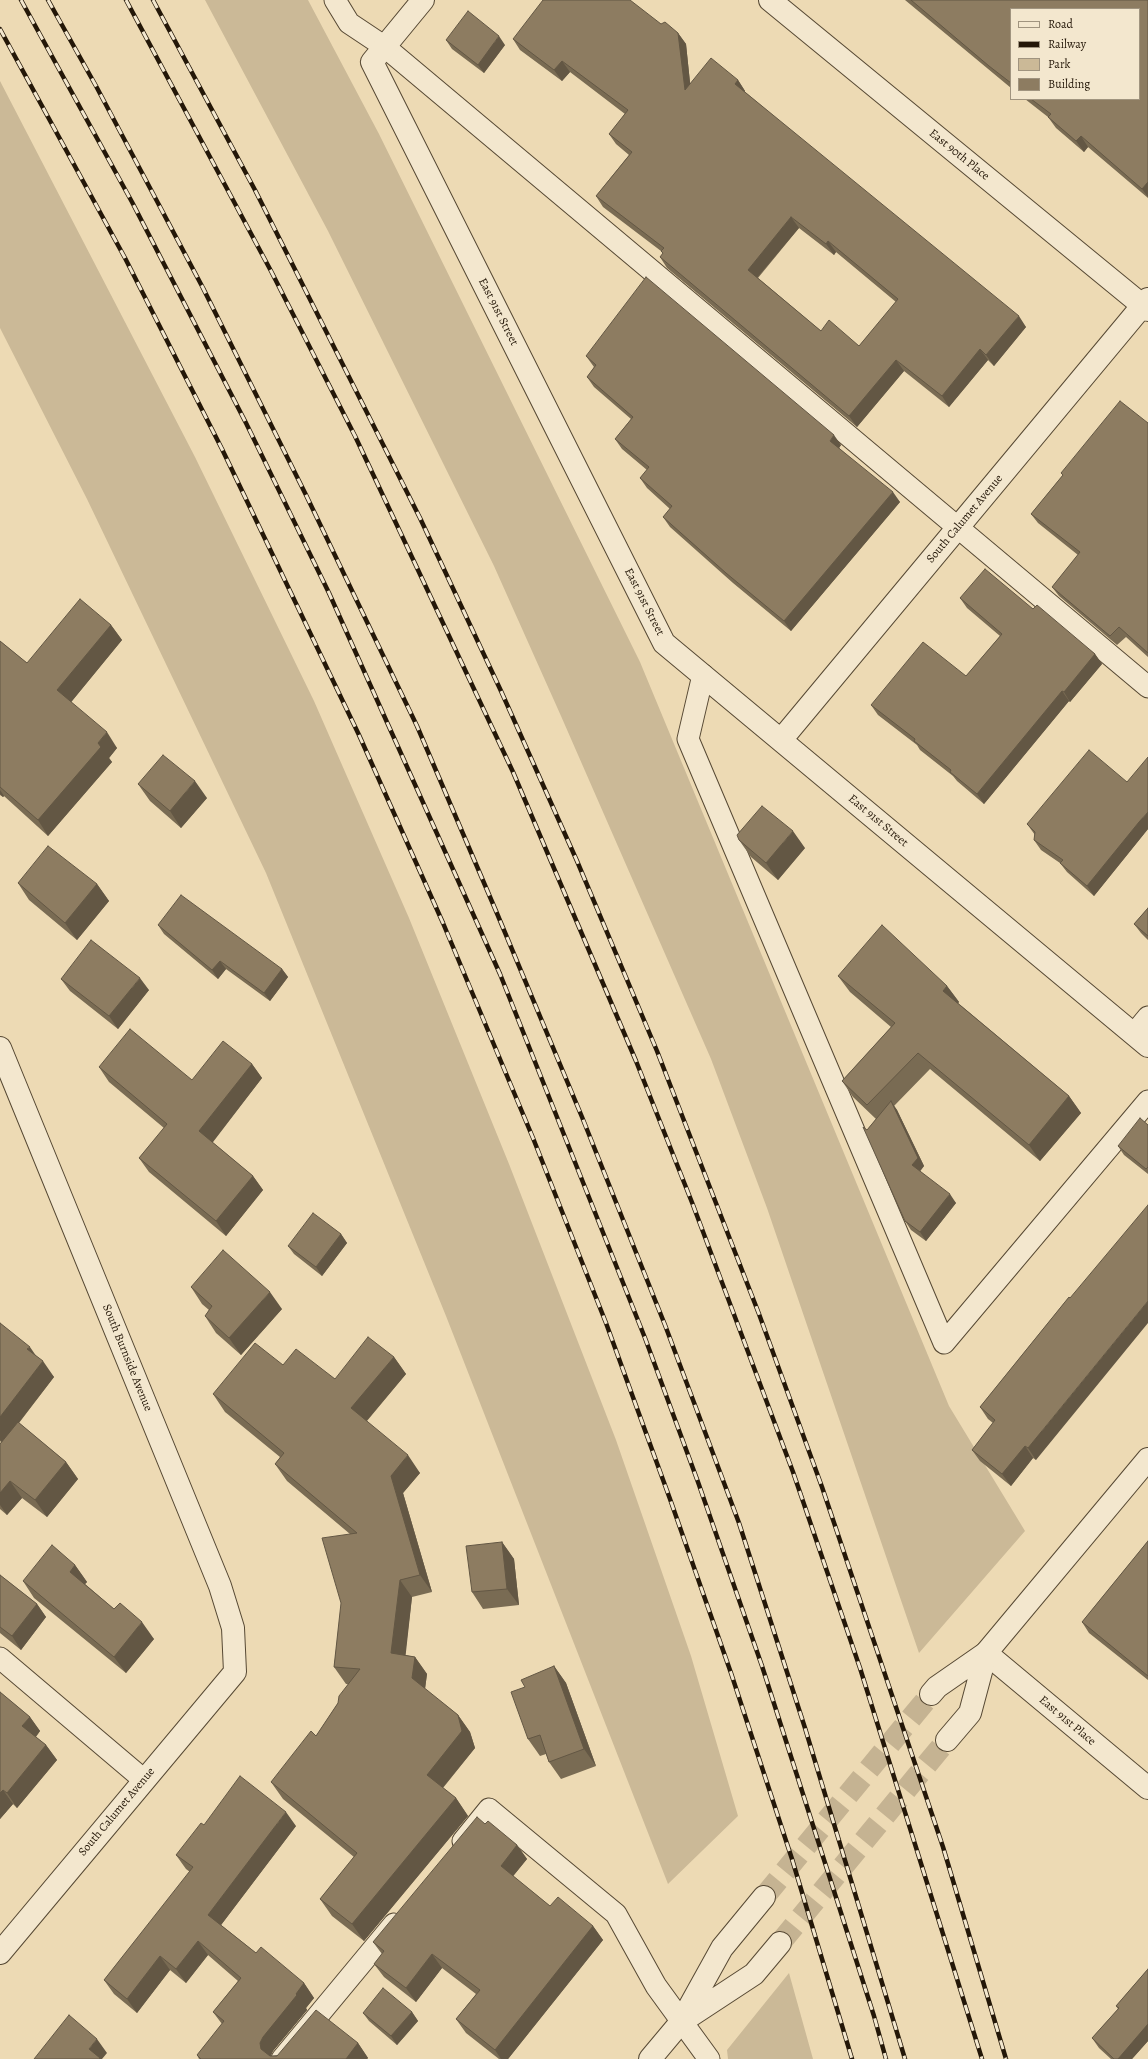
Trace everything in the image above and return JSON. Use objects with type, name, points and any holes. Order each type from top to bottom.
[{"type":"street","points":[[378,54],[423,0]]},
{"type":"street","name":"East 90th Place","points":[[770,0],[1146,305]]},
{"type":"street","name":"East 91st Street","points":[[378,54],[664,643],[1141,1040]]},
{"type":"street","name":"South Calumet Avenue","points":[[781,740],[1146,305]]},
{"type":"street","name":"South Burnside Avenue","points":[[0,1048],[5,1078],[220,1586],[233,1628],[235,1672]]},
{"type":"street","points":[[931,1694],[937,1687],[986,1653],[1148,1459]]},
{"type":"street","points":[[947,1740],[970,1713],[986,1653]]},
{"type":"street","name":"East 91st Place","points":[[986,1653],[1148,1788]]},
{"type":"street","name":"South Calumet Avenue","points":[[0,1953],[235,1672]]},
{"type":"street","points":[[650,2059],[681,2022],[722,1948],[764,1897]]},
{"type":"street","points":[[681,2022],[754,1974],[780,1943]]},
{"type":"lane","points":[[335,0],[349,23],[378,54],[959,527],[1148,687]]},
{"type":"lane","points":[[703,675],[688,739],[944,1344],[1148,1101]]},
{"type":"lane","points":[[1141,1040],[1148,1017]]},
{"type":"lane","points":[[0,1658],[144,1780]]},
{"type":"lane","points":[[449,1858],[489,1809],[616,1914],[656,1986],[709,2059]]},
{"type":"lane","points":[[282,2059],[408,1907]]},
{"type":"green space","points":[[205,0],[308,0],[379,134],[640,662],[949,1406],[1025,1531],[919,1653],[767,1208],[711,1059],[494,566],[328,231]]},
{"type":"green space","points":[[0,81],[195,457],[314,701],[409,918],[509,1164],[616,1440],[691,1656],[738,1816],[668,1884],[446,1316],[266,873],[87,499],[0,328]]},
{"type":"green space","points":[[789,1973],[813,2059],[728,2059],[727,2050]]},
{"type":"building","points":[[543,0],[630,0],[661,24],[665,22],[678,33],[685,90],[711,58],[738,80],[735,84],[1019,316],[986,355],[980,349],[942,396],[896,360],[849,416],[660,257],[663,253],[661,251],[664,248],[596,196],[632,152],[609,134],[628,110],[562,61],[554,70],[513,39]],"holes":[[[791,217],[826,244],[828,241],[898,299],[859,346],[829,320],[821,331],[748,270]]]},
{"type":"building","points":[[911,0],[1148,0],[1148,182],[1142,189],[1081,136],[1076,141],[1048,117],[1051,114],[1032,100],[1140,100],[1140,8],[1010,8],[1010,82]]},
{"type":"building","points":[[468,11],[499,36],[478,65],[446,40]]},
{"type":"building","points":[[646,277],[834,435],[830,441],[893,492],[784,621],[726,573],[663,517],[672,506],[640,478],[649,467],[615,439],[633,417],[587,377],[596,365],[586,356]]},
{"type":"building","points":[[1120,401],[1148,423],[1148,653],[1119,627],[1110,636],[1052,587],[1080,552],[1031,514],[1063,475],[1061,473]]},
{"type":"building","points":[[985,569],[1033,609],[1037,605],[1095,654],[1064,692],[1062,691],[977,794],[950,772],[951,770],[914,741],[915,739],[871,705],[923,642],[966,676],[1002,634],[960,598]]},
{"type":"building","points":[[80,599],[111,625],[57,690],[107,732],[98,743],[101,747],[38,820],[0,787],[0,641],[27,663]]},
{"type":"building","points":[[1089,750],[1127,782],[1148,757],[1148,812],[1087,886],[1060,863],[1063,860],[1034,840],[1035,832],[1027,824]]},
{"type":"building","points":[[163,755],[195,781],[170,811],[138,784]]},
{"type":"building","points":[[762,806],[793,831],[766,863],[739,840],[737,835]]},
{"type":"building","points":[[48,846],[97,884],[65,923],[18,883]]},
{"type":"building","points":[[181,895],[282,969],[264,993],[220,961],[212,970],[158,925]]},
{"type":"building","points":[[1148,908],[1148,936],[1134,924]]},
{"type":"building","points":[[882,925],[947,986],[943,991],[1069,1096],[1029,1145],[918,1053],[867,1105],[842,1081],[895,1023],[838,976]]},
{"type":"building","points":[[91,940],[140,978],[109,1016],[61,979]]},
{"type":"building","points":[[130,1029],[192,1080],[223,1041],[252,1064],[199,1131],[253,1176],[216,1221],[139,1158],[167,1124],[99,1067]]},
{"type":"building","points":[[891,1101],[918,1158],[912,1165],[950,1194],[920,1232],[905,1221],[863,1127],[867,1130]]},
{"type":"building","points":[[1140,1118],[1148,1125],[1148,1167],[1146,1169],[1118,1146]]},
{"type":"building","points":[[1148,1205],[1148,1301],[1028,1448],[1025,1446],[1002,1474],[972,1450],[995,1420],[980,1407],[1069,1297],[1070,1298]]},
{"type":"building","points":[[313,1213],[341,1234],[316,1267],[288,1246]]},
{"type":"building","points":[[223,1250],[270,1292],[229,1338],[205,1316],[212,1306],[191,1287]]},
{"type":"building","points":[[0,1323],[30,1347],[27,1349],[43,1361],[0,1417]]},
{"type":"building","points":[[368,1337],[394,1357],[351,1408],[408,1455],[391,1476],[420,1575],[400,1580],[391,1653],[415,1657],[412,1678],[458,1715],[462,1731],[427,1775],[456,1798],[352,1924],[320,1899],[357,1853],[271,1782],[311,1731],[316,1736],[338,1703],[339,1696],[360,1669],[334,1667],[341,1603],[322,1538],[357,1533],[275,1464],[284,1453],[213,1394],[255,1343],[283,1365],[296,1349],[335,1379]]},
{"type":"building","points":[[18,1422],[66,1462],[35,1500],[10,1481],[0,1493],[0,1444]]},
{"type":"building","points":[[1148,1541],[1148,1676],[1082,1622]]},
{"type":"building","points":[[502,1542],[507,1589],[472,1592],[466,1546]]},
{"type":"building","points":[[52,1545],[75,1565],[70,1572],[114,1609],[120,1603],[142,1622],[114,1657],[23,1581]]},
{"type":"building","points":[[0,1575],[37,1604],[12,1636],[0,1627]]},
{"type":"building","points":[[554,1666],[584,1749],[549,1762],[540,1735],[528,1739],[511,1692],[525,1687],[521,1680]]},
{"type":"building","points":[[0,1692],[30,1717],[22,1726],[46,1745],[7,1793],[3,1790],[0,1793]]},
{"type":"building","points":[[240,1776],[286,1812],[208,1915],[256,1953],[261,1947],[304,1983],[296,1994],[297,1995],[263,2037],[260,2043],[261,2049],[270,2056],[277,2056],[316,2010],[358,2043],[346,2059],[201,2059],[197,2055],[224,2021],[213,2012],[241,1978],[198,1941],[176,1969],[160,1956],[127,1999],[104,1980],[193,1867],[176,1855],[201,1823],[204,1825]]},
{"type":"building","points":[[477,1817],[485,1824],[488,1821],[517,1845],[501,1866],[550,1906],[558,1897],[593,1926],[495,2050],[456,2019],[480,1990],[432,1954],[406,1988],[374,1964],[384,1951],[373,1942]]},
{"type":"building","points":[[1148,1969],[1148,2024],[1118,2059],[1114,2059],[1092,2038],[1119,2008],[1116,2006]]},
{"type":"building","points":[[383,1988],[412,2012],[391,2036],[363,2013]]},
{"type":"building","points":[[69,2015],[97,2039],[89,2049],[100,2058],[34,2059]]},
{"type":"tunnel","points":[[764,1897],[931,1694]]},
{"type":"tunnel","points":[[780,1943],[947,1740]]},
{"type":"railway","points":[[21,0],[132,202],[246,423],[329,593],[500,974],[645,1338],[698,1482],[762,1666],[874,2016],[886,2059]]},
{"type":"railway","points":[[48,0],[96,86],[203,288],[306,495],[417,726],[582,1117],[665,1325],[739,1523],[805,1728],[905,2059]]},
{"type":"railway","points":[[126,0],[271,271],[355,436],[513,772],[636,1061],[693,1205],[793,1472],[860,1668],[982,2059]]},
{"type":"railway","points":[[153,0],[255,190],[420,518],[501,691],[577,861],[657,1051],[759,1314],[822,1487],[943,1847],[1006,2059]]},
{"type":"railway","points":[[0,29],[125,258],[222,449],[359,735],[443,923],[533,1138],[606,1323],[670,1499],[731,1673],[792,1859],[852,2059]]}]
